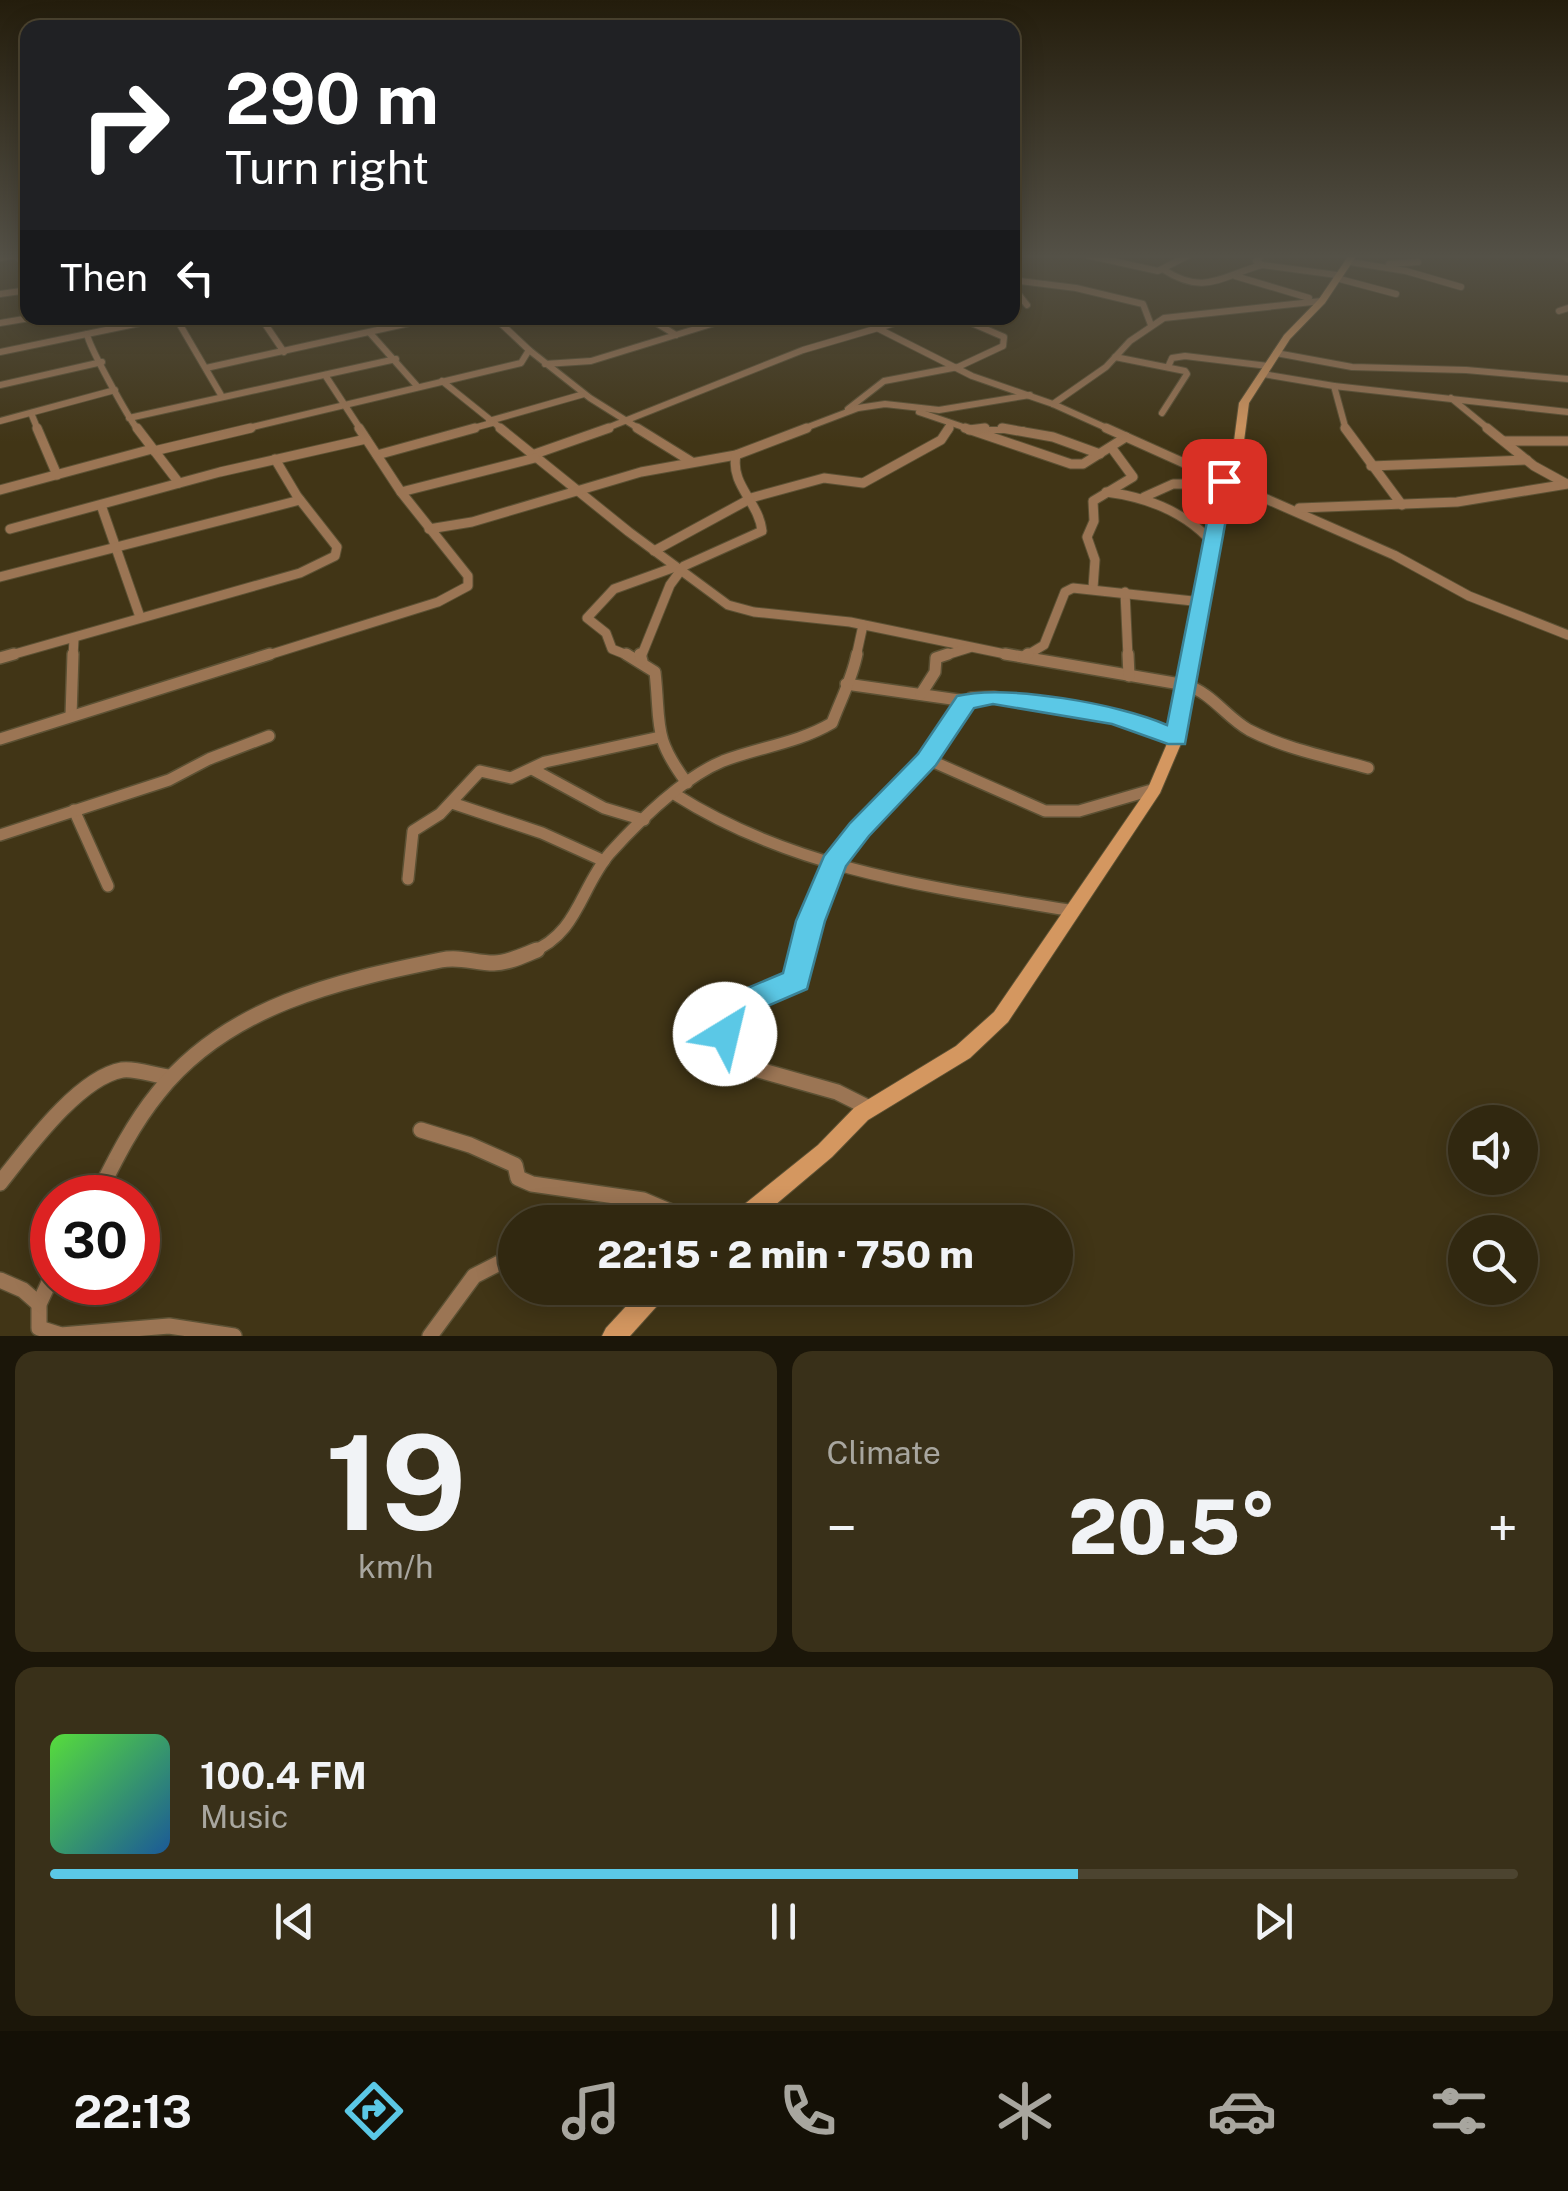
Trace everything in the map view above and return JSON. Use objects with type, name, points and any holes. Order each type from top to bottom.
[{"type":"street","points":[[1148,317],[1151,325]]},
{"type":"street","points":[[1052,404],[1151,325],[1168,317]]},
{"type":"street","points":[[758,1205],[869,1108],[963,1052],[1001,1017],[1155,789],[1176,738],[1223,481],[1239,441],[1244,404],[1305,317]]},
{"type":"street","points":[[0,352],[130,325]]},
{"type":"street","points":[[180,325],[221,395]]},
{"type":"street","points":[[266,325],[284,352]]},
{"type":"street","points":[[206,368],[401,325]]},
{"type":"street","points":[[503,325],[544,364],[585,394],[693,462]]},
{"type":"street","points":[[660,325],[676,335]]},
{"type":"street","points":[[544,364],[591,361],[708,325]]},
{"type":"street","points":[[401,492],[534,456],[803,350],[887,325]]},
{"type":"street","points":[[846,412],[865,392],[884,381],[958,368],[1006,340],[975,325]]},
{"type":"street","points":[[876,328],[992,385],[1052,404],[1293,508],[1394,555],[1468,596],[1568,635]]},
{"type":"street","points":[[370,332],[417,386]]},
{"type":"street","points":[[87,334],[90,347],[102,362],[130,418],[179,483]]},
{"type":"street","points":[[0,490],[417,386],[521,364],[528,350]]},
{"type":"street","points":[[1168,367],[1174,356],[1185,356],[1568,379]]},
{"type":"street","points":[[1115,357],[1187,374],[1162,413]]},
{"type":"street","points":[[130,418],[396,359]]},
{"type":"street","points":[[0,384],[102,362]]},
{"type":"street","points":[[1269,364],[1334,386],[1568,412]]},
{"type":"street","points":[[0,738],[457,595],[469,580],[401,492],[325,375]]},
{"type":"street","points":[[442,381],[654,551],[728,605],[741,610],[863,625],[1202,689],[1232,719],[1297,748],[1368,768]]},
{"type":"street","points":[[1334,386],[1347,432],[1402,505]]},
{"type":"street","points":[[0,420],[115,390]]},
{"type":"street","points":[[377,456],[585,394]]},
{"type":"street","points":[[429,529],[454,527],[641,472],[736,455],[846,412],[885,404],[938,410],[1030,396]]},
{"type":"street","points":[[1450,397],[1527,460],[1568,484]]},
{"type":"street","points":[[913,409],[1072,464],[1083,464],[1126,437]]},
{"type":"street","points":[[31,413],[57,475]]},
{"type":"street","points":[[654,551],[747,500],[824,478],[863,483],[941,440],[949,433],[950,424]]},
{"type":"street","points":[[967,430],[1005,429],[1066,441],[1100,454]]},
{"type":"street","points":[[10,529],[275,459],[366,440]]},
{"type":"street","points":[[1503,441],[1568,441]]},
{"type":"street","points":[[1094,588],[1096,560],[1087,536],[1094,522],[1093,501],[1133,477],[1110,446]]},
{"type":"street","points":[[687,783],[670,760],[654,724],[659,711],[655,672],[642,661],[612,648],[606,633],[589,622],[588,615],[614,590],[677,569],[761,532],[760,513],[747,500],[735,472],[736,455]]},
{"type":"street","points":[[0,658],[300,573],[336,556],[336,547],[275,459]]},
{"type":"street","points":[[1371,466],[1527,460]]},
{"type":"street","points":[[1144,497],[1174,484],[1223,481]]},
{"type":"street","points":[[1293,508],[1479,499],[1568,484]]},
{"type":"street","points":[[1106,492],[1144,497],[1162,510],[1191,520],[1212,542]]},
{"type":"street","points":[[0,577],[300,500]]},
{"type":"street","points":[[101,505],[140,617]]},
{"type":"street","points":[[642,661],[640,655],[648,644],[650,629],[677,569]]},
{"type":"street","points":[[1023,657],[1044,644],[1065,592],[1072,588],[1202,602]]},
{"type":"street","points":[[1125,592],[1129,676]]},
{"type":"street","points":[[106,1175],[117,1150],[170,1077],[224,1029],[289,996],[455,956],[505,962],[548,946],[567,928],[604,861],[687,783],[715,764],[827,726],[837,717],[846,684],[852,678],[863,625]]},
{"type":"street","points":[[71,716],[74,638]]},
{"type":"street","points":[[921,694],[935,672],[936,658],[970,648]]},
{"type":"street","points":[[846,684],[966,702],[993,697],[1112,716],[1142,723],[1176,738]]},
{"type":"street","points":[[869,1108],[837,1092],[734,1063],[726,1046],[730,1016],[737,1006],[796,980],[811,921],[834,863],[859,830],[927,760],[966,702]]},
{"type":"street","points":[[0,835],[168,780],[269,736]]},
{"type":"street","points":[[408,879],[413,830],[452,803],[466,782],[480,771],[490,770],[511,778],[545,762],[660,737]]},
{"type":"street","points":[[927,760],[1045,811],[1079,811],[1155,789]]},
{"type":"street","points":[[532,768],[604,808],[644,820]]},
{"type":"street","points":[[676,795],[698,812],[740,834],[803,858],[1075,912]]},
{"type":"street","points":[[452,803],[542,832],[604,861]]},
{"type":"street","points":[[74,810],[108,886]]},
{"type":"street","points":[[0,1183],[58,1113],[110,1076],[126,1070],[170,1077]]},
{"type":"street","points":[[420,1130],[515,1165],[518,1178],[535,1186],[563,1194],[640,1198],[656,1205]]},
{"type":"street","points":[[430,1336],[473,1275],[486,1263],[498,1260]]},
{"type":"street","points":[[0,1280],[30,1296]]},
{"type":"street","points":[[39,1305],[36,1318],[40,1328],[61,1336],[169,1326],[234,1336]]},
{"type":"street","points":[[614,1336],[642,1305]]},
{"type":"route","points":[[725,1034],[737,1006],[796,980],[811,921],[834,863],[859,830],[927,760],[971,698],[993,697],[1112,716],[1142,723],[1176,738],[1224,481]]}]
